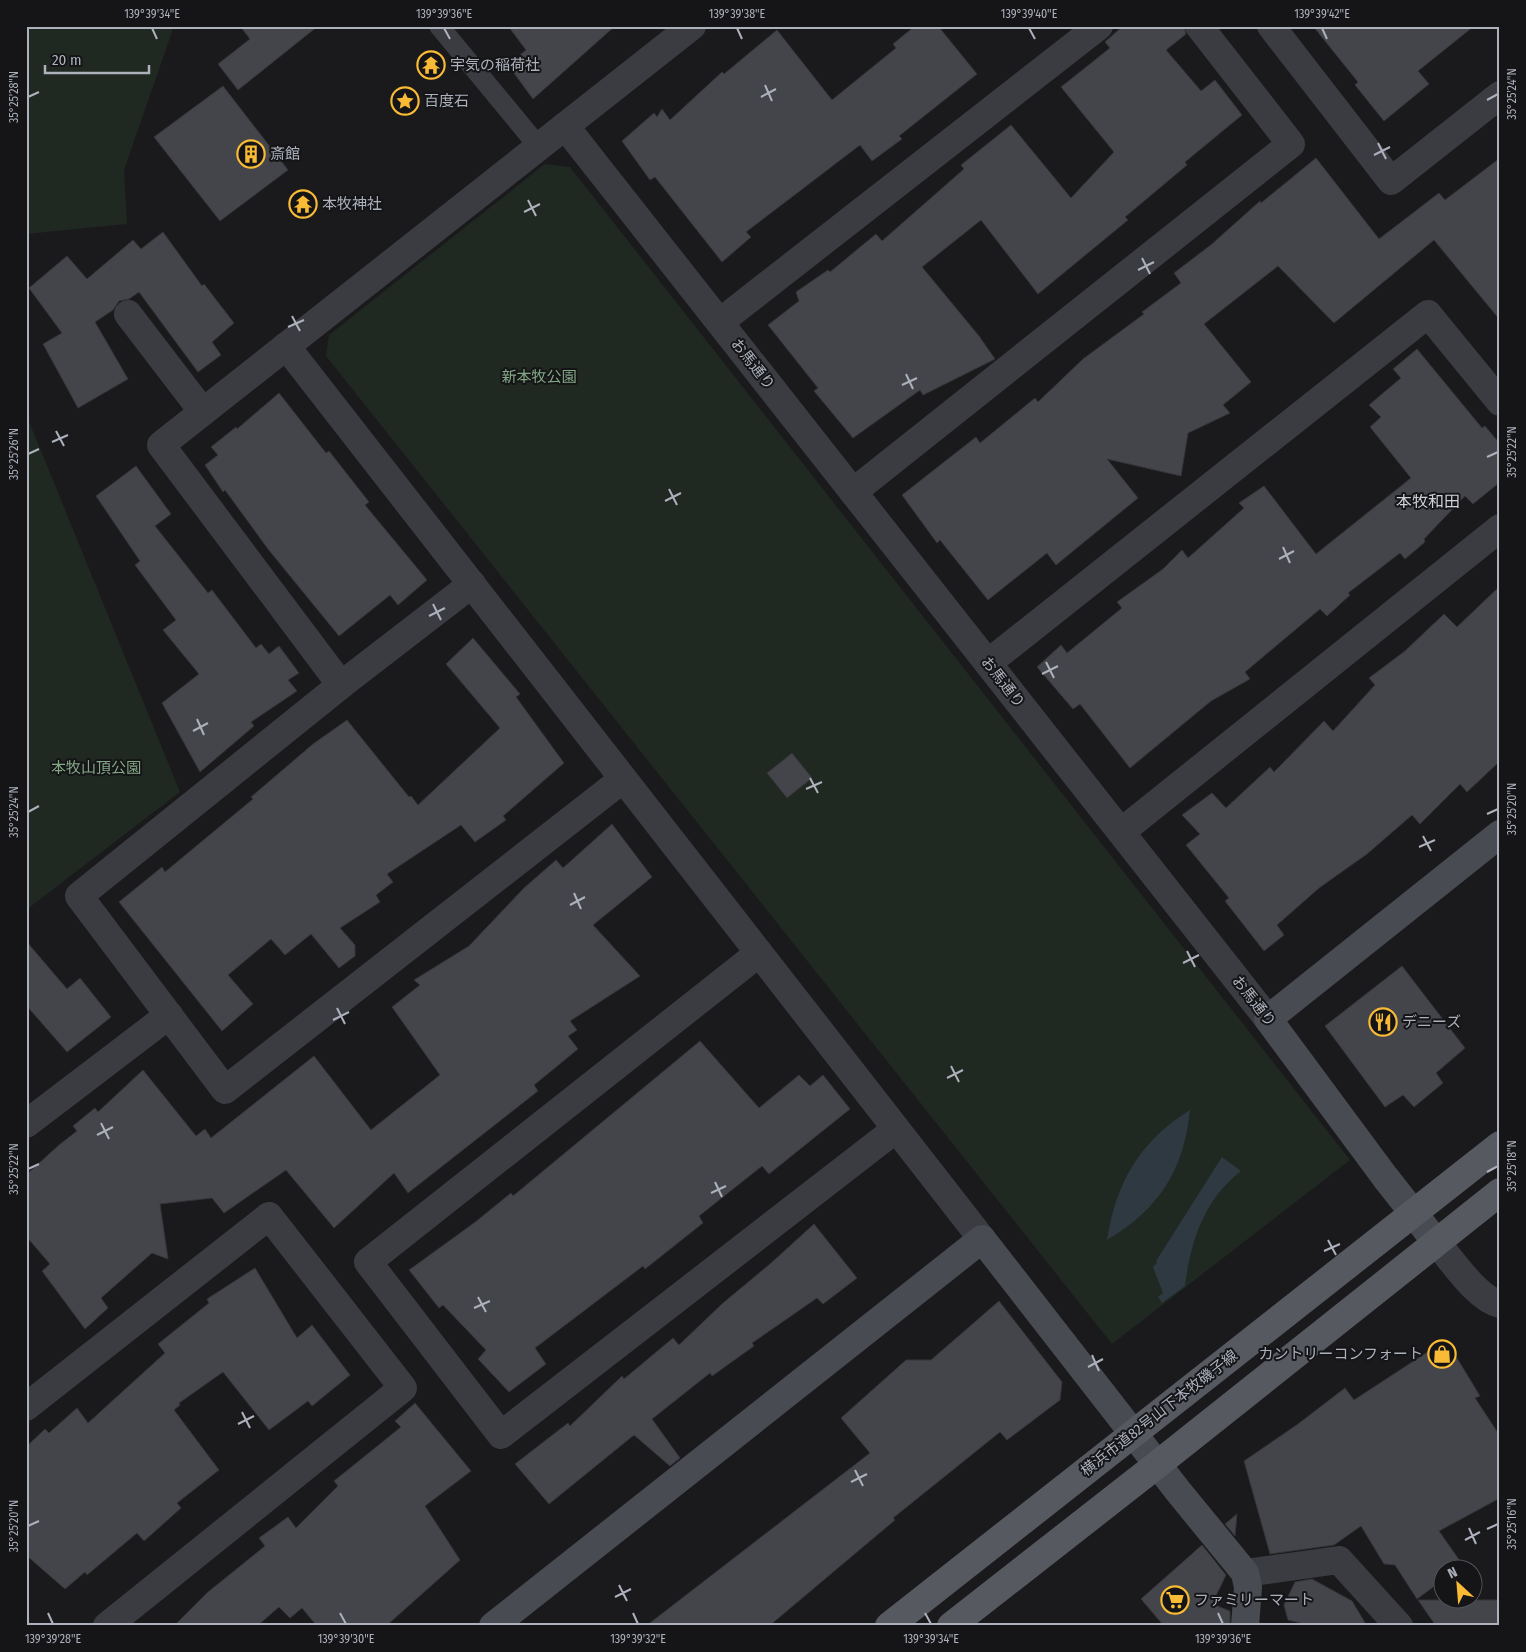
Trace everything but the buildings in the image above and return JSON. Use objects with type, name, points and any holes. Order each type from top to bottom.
[{"type":"main road","name":"横浜市道82号山下本牧磯子線","points":[[889,1626],[1500,1145]]},
{"type":"main road","points":[[951,1626],[1500,1192]]},
{"type":"street","points":[[341,685],[161,445],[692,26]]},
{"type":"street","points":[[720,322],[1099,26]]},
{"type":"street","points":[[853,492],[1291,144],[1200,26]]},
{"type":"street","points":[[1271,26],[1390,181],[1500,96]]},
{"type":"street","name":"お馬通り","points":[[565,126],[1268,1019],[1436,1242]]},
{"type":"street","points":[[128,314],[203,412]]},
{"type":"street","points":[[988,663],[1428,314],[1500,402]]},
{"type":"street","points":[[286,346],[896,1129],[1245,1573],[1248,1586],[1245,1626]]},
{"type":"street","points":[[1121,832],[1500,528]]},
{"type":"street","points":[[472,584],[341,685],[79,896],[225,1090],[623,779]]},
{"type":"street","points":[[1268,1019],[1500,834]]},
{"type":"street","points":[[760,953],[368,1262],[501,1435],[896,1129]]},
{"type":"street","points":[[26,1124],[168,1014]]},
{"type":"street","points":[[26,1408],[269,1216],[403,1388],[108,1626]]},
{"type":"street","points":[[493,1626],[982,1239]]},
{"type":"street","points":[[1436,1242],[1467,1280],[1490,1302],[1500,1304]]},
{"type":"street","points":[[1245,1573],[1339,1560],[1399,1626]]},
{"type":"lane","points":[[439,26],[539,147]]},
{"type":"green space","points":[[26,26],[174,26],[124,170],[127,224],[26,234]]},
{"type":"green space","name":"新本牧公園","points":[[545,164],[570,167],[1350,1160],[1112,1344],[326,356],[329,335]]},
{"type":"green space","name":"本牧山頂公園","points":[[26,414],[180,792],[26,910]]},
{"type":"shaded area","points":[[1190,1110],[1182,1151],[1166,1186],[1141,1215],[1107,1240],[1117,1200],[1133,1165],[1157,1135]]},
{"type":"shaded area","points":[[1222,1157],[1241,1171],[1217,1195],[1201,1222],[1191,1253],[1185,1286],[1162,1303],[1158,1297],[1163,1293],[1153,1267]]},
{"type":"place","name":"宇気の稲荷社","points":[[431,65]]},
{"type":"place","name":"百度石","points":[[405,101]]},
{"type":"place","name":"斎館","points":[[251,154]]},
{"type":"place","name":"本牧神社","points":[[303,204]]},
{"type":"place","name":"デニーズ","points":[[1383,1022]]},
{"type":"place","name":"カントリーコンフォート","points":[[1442,1354]]},
{"type":"place","name":"ファミリーマート","points":[[1175,1600]]},
{"type":"district","name":"本牧和田","points":[[1428,501]]}]
